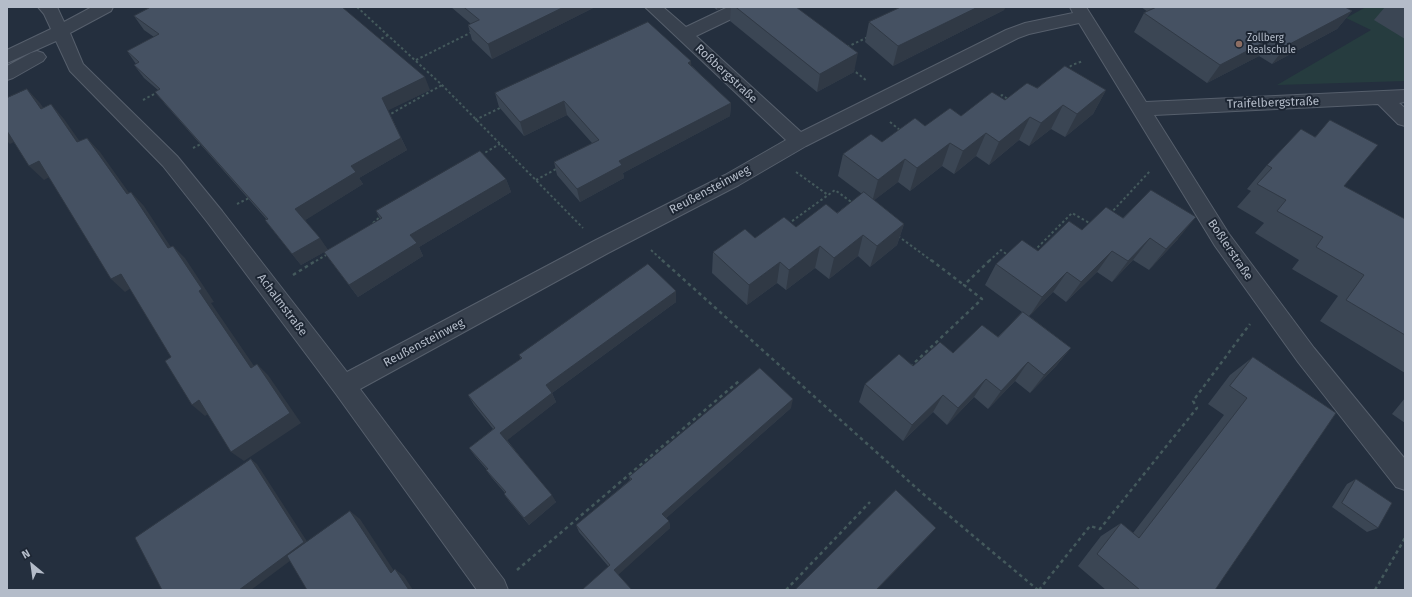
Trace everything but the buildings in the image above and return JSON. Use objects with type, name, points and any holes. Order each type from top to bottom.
[{"type":"street","name":"Achalmstraße","points":[[46,7],[51,12],[76,67],[170,161],[215,217],[344,386],[494,590]]},
{"type":"street","points":[[7,57],[59,32],[105,7]]},
{"type":"street","name":"Roßbergstraße","points":[[652,7],[799,141]]},
{"type":"street","points":[[684,35],[742,7]]},
{"type":"street","name":"Boßlerstraße","points":[[1081,12],[1222,240],[1268,304],[1346,406],[1405,478]]},
{"type":"street","name":"Reußensteinweg","points":[[344,386],[601,247],[732,180],[799,141],[888,98],[1012,34],[1081,12]]},
{"type":"street","points":[[7,74],[43,54],[59,32]]},
{"type":"street","name":"Traifelbergstraße","points":[[1141,109],[1405,96]]},
{"type":"street","points":[[1383,98],[1405,119]]},
{"type":"path","points":[[357,7],[416,60],[601,247]]},
{"type":"path","points":[[416,60],[478,30]]},
{"type":"path","points":[[374,43],[388,35]]},
{"type":"path","points":[[844,49],[869,37]]},
{"type":"path","points":[[1066,70],[1075,64],[1107,54]]},
{"type":"path","points":[[850,67],[888,98]]},
{"type":"path","points":[[387,116],[442,86]]},
{"type":"path","points":[[122,112],[158,92]]},
{"type":"path","points":[[996,100],[1002,95],[1012,102]]},
{"type":"path","points":[[475,120],[503,106]]},
{"type":"path","points":[[871,106],[906,135]]},
{"type":"path","points":[[170,161],[204,142]]},
{"type":"path","points":[[480,156],[500,144]]},
{"type":"path","points":[[777,154],[795,172],[828,195]]},
{"type":"path","points":[[1107,218],[1154,166],[1169,155]]},
{"type":"path","points":[[536,180],[564,164]]},
{"type":"path","points":[[784,228],[835,190],[854,204]]},
{"type":"path","points":[[215,217],[252,196]]},
{"type":"path","points":[[1031,254],[1072,213],[1097,228]]},
{"type":"path","points":[[372,224],[383,215]]},
{"type":"path","points":[[632,231],[713,308],[769,356],[899,474],[1038,590],[1090,526],[1100,529],[1197,408],[1193,401],[1247,327],[1268,304]]},
{"type":"path","points":[[893,232],[982,299],[907,370]]},
{"type":"path","points":[[964,284],[1001,250],[1014,260]]},
{"type":"path","points":[[270,289],[331,253]]},
{"type":"path","points":[[515,572],[739,381]]},
{"type":"path","points":[[786,590],[870,502]]},
{"type":"path","points":[[1375,590],[1405,538]]},
{"type":"green space","points":[[1366,7],[1405,7],[1405,81],[1277,85],[1371,30],[1346,18]]},
{"type":"place","name":"Zollberg Realschule","points":[[1239,44]]}]
